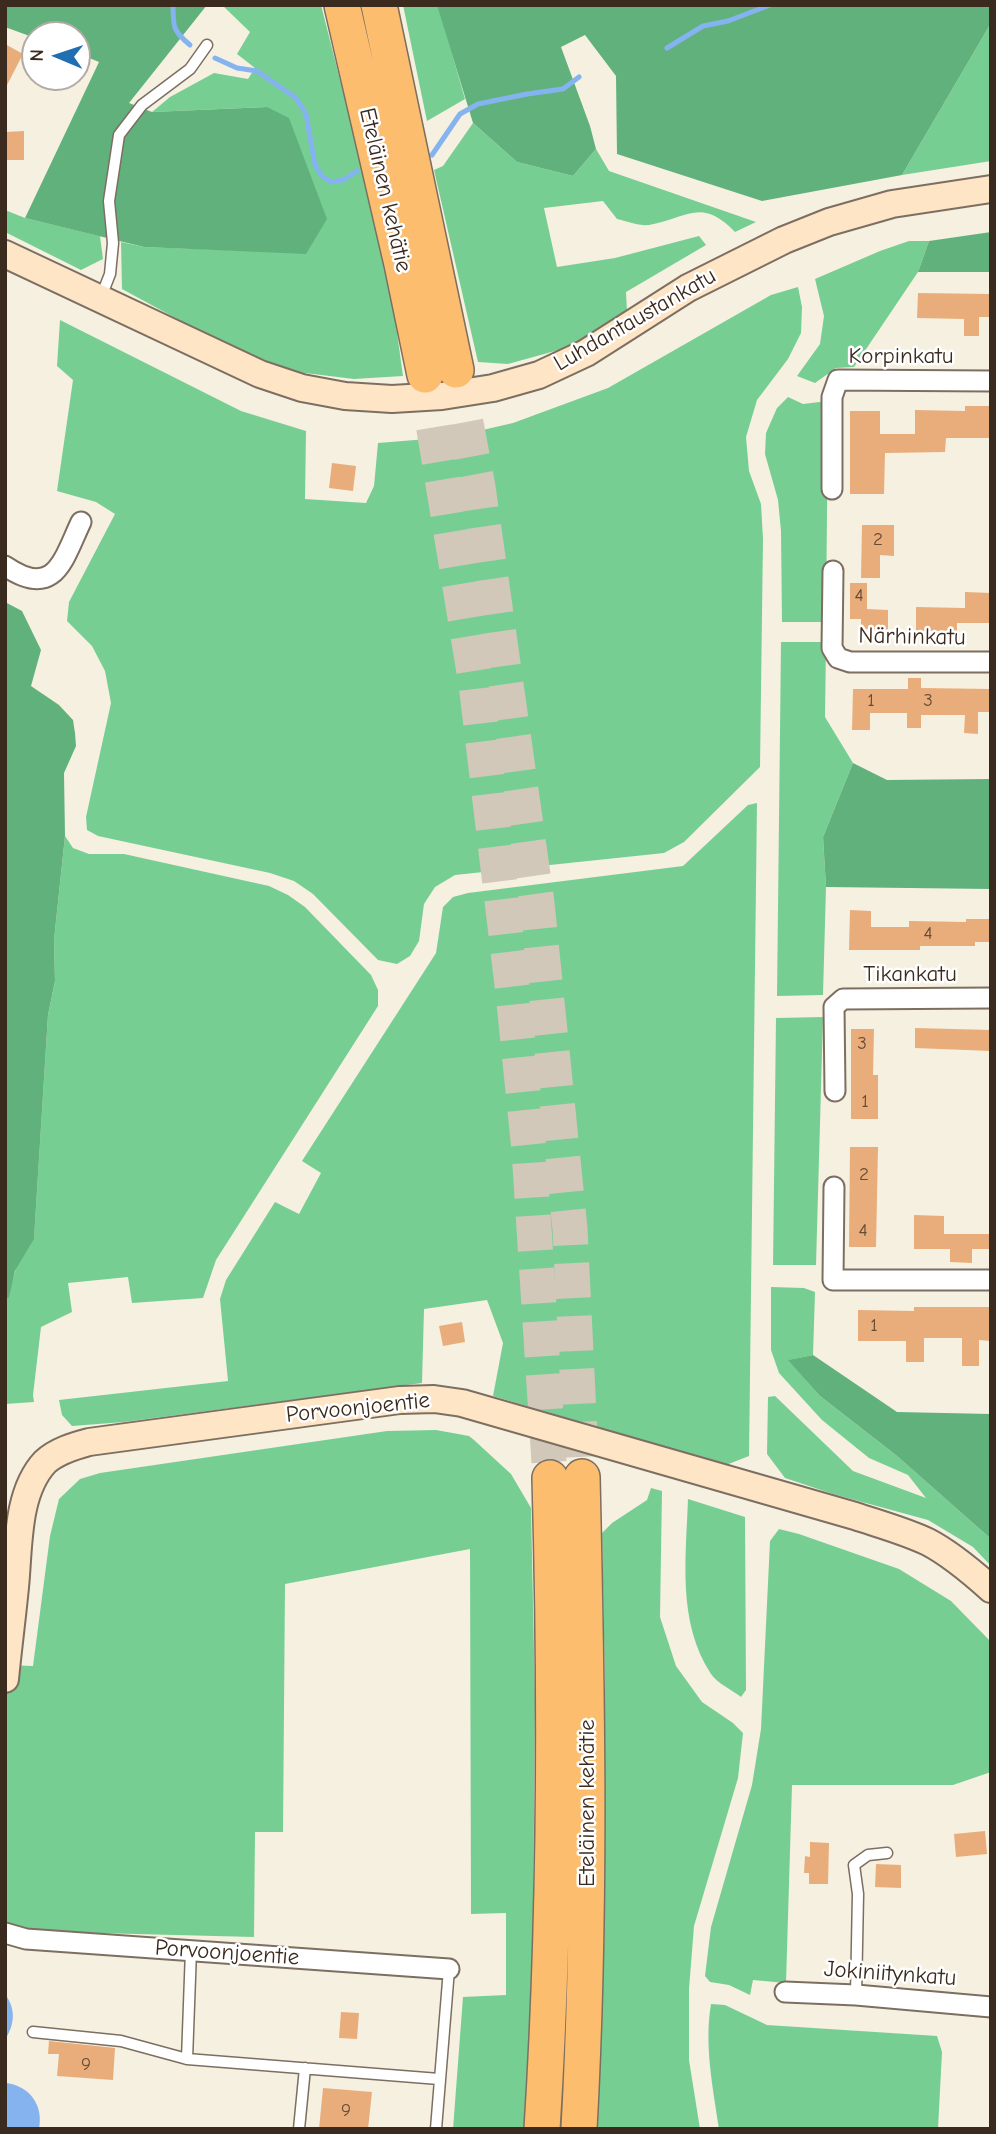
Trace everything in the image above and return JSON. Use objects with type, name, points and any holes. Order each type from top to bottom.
[{"type":"highway","name":"Eteläinen kehätie","points":[[342,5],[402,264],[440,373],[379,5]]},
{"type":"highway","name":"Eteläinen kehätie","points":[[542,2129],[554,1765],[554,1630],[566,1477],[588,1799],[587,1917],[579,2129]]},
{"type":"street","name":"Luhdantaustankatu","points":[[5,254],[260,374],[302,388],[345,396],[380,398],[442,396],[493,388],[539,375],[586,353],[688,288],[784,240],[829,222],[892,204],[991,189]]},
{"type":"street","name":"Korpinkatu","points":[[832,489],[832,397],[838,380],[991,381]]},
{"type":"street","points":[[5,566],[20,576],[40,580],[48,577],[58,569],[81,522]]},
{"type":"street","name":"Närhinkatu","points":[[833,571],[832,648],[838,658],[850,662],[991,662]]},
{"type":"street","name":"Tikankatu","points":[[835,1091],[834,1007],[843,999],[991,998]]},
{"type":"street","points":[[834,1187],[833,1280],[991,1280]]},
{"type":"street","name":"Porvoonjoentie","points":[[5,1679],[23,1510],[34,1477],[51,1457],[89,1442],[400,1400],[434,1399],[462,1403],[855,1516],[929,1543],[953,1558],[991,1589]]},
{"type":"street","name":"Porvoonjoentie","points":[[5,1933],[26,1939],[449,1969]]},
{"type":"street","name":"Jokiniitynkatu","points":[[785,1992],[856,1995],[991,2007]]},
{"type":"lane","points":[[101,298],[110,274],[113,243],[109,201],[119,135],[142,105],[190,69],[207,45]]},
{"type":"lane","points":[[856,1995],[858,1895],[854,1865],[868,1855],[887,1853]]},
{"type":"lane","points":[[187,2059],[191,1950]]},
{"type":"lane","points":[[436,2129],[449,1969]]},
{"type":"lane","points":[[33,2032],[121,2041],[187,2059],[439,2079]]},
{"type":"lane","points":[[299,2129],[305,2068]]},
{"type":"green space","points":[[5,5],[207,5],[129,103],[152,112],[267,107],[289,118],[327,219],[306,254],[144,247],[25,218],[85,91],[91,91],[91,79],[99,62],[91,59],[91,21],[21,21],[21,33],[5,27]]},
{"type":"green space","points":[[222,5],[321,5],[366,182],[395,318],[403,376],[354,379],[297,372],[229,347],[122,289],[121,242],[144,247],[306,253],[267,107],[152,112],[170,97],[214,73],[248,79],[255,68],[237,54],[250,32]]},
{"type":"green space","points":[[403,5],[438,5],[465,99],[427,121]]},
{"type":"green space","points":[[437,5],[991,5],[991,23],[902,175],[762,201],[617,154],[616,76],[585,35],[561,47],[596,149],[573,176],[517,162],[473,123]]},
{"type":"green space","points":[[991,23],[991,161],[902,175]]},
{"type":"green space","points":[[473,123],[517,162],[573,176],[596,149],[609,171],[756,222],[735,232],[713,215],[703,213],[645,225],[617,219],[603,201],[544,208],[557,267],[615,258],[699,236],[706,245],[626,292],[627,311],[573,346],[508,364],[478,362],[434,170],[443,166]]},
{"type":"green space","points":[[5,210],[25,218],[100,236],[103,259],[81,270],[5,232]]},
{"type":"green space","points":[[991,232],[991,272],[918,272],[929,241]]},
{"type":"green space","points":[[909,241],[929,241],[918,272],[854,367],[836,368],[815,383],[797,376],[820,344],[824,316],[815,279]]},
{"type":"green space","points":[[798,287],[802,307],[801,333],[788,359],[757,400],[746,437],[749,471],[761,504],[763,539],[760,767],[684,842],[664,853],[455,875],[435,887],[424,904],[419,941],[410,956],[397,964],[378,960],[313,894],[294,881],[270,873],[98,836],[87,830],[86,817],[111,703],[105,671],[92,646],[67,621],[69,602],[115,514],[96,502],[57,491],[73,380],[57,366],[60,320],[241,411],[306,431],[305,499],[366,503],[374,486],[378,443],[452,437],[513,423],[608,388],[771,295]]},
{"type":"green space","points":[[788,397],[803,404],[828,401],[826,622],[782,622],[778,500],[765,454],[766,433],[777,408]]},
{"type":"green space","points":[[5,602],[22,611],[41,650],[31,686],[59,705],[73,720],[76,746],[64,773],[65,836],[54,940],[55,981],[48,1015],[34,1239],[15,1271],[9,1297],[5,1300]]},
{"type":"green space","points":[[781,642],[826,642],[825,717],[853,763],[823,837],[826,887],[823,995],[777,996]]},
{"type":"green space","points":[[853,763],[887,780],[991,779],[991,889],[826,887],[823,837]]},
{"type":"green space","points":[[757,803],[749,1456],[726,1465],[493,1396],[503,1343],[487,1300],[424,1309],[422,1383],[124,1422],[72,1426],[62,1415],[59,1400],[228,1381],[220,1299],[226,1280],[275,1202],[299,1214],[321,1173],[302,1161],[436,953],[443,907],[453,897],[683,866],[748,805]]},
{"type":"green space","points":[[65,836],[73,848],[89,854],[124,854],[269,886],[288,895],[305,907],[371,975],[378,990],[378,1006],[216,1260],[203,1298],[132,1303],[128,1277],[68,1283],[72,1312],[41,1327],[34,1402],[5,1404],[5,1304],[16,1269],[34,1238],[48,1015],[55,981],[54,940]]},
{"type":"green space","points":[[823,1017],[816,1265],[773,1265],[776,1018]]},
{"type":"green space","points":[[771,1287],[804,1288],[815,1292],[813,1355],[789,1360],[820,1396],[897,1456],[991,1539],[991,1566],[973,1547],[928,1520],[785,1478],[767,1454],[768,1397],[775,1396],[853,1471],[926,1498],[908,1475],[869,1458],[822,1420],[779,1373],[771,1350]]},
{"type":"green space","points":[[813,1355],[897,1412],[991,1414],[991,1539],[897,1456],[820,1396],[788,1360]]},
{"type":"green space","points":[[436,1430],[469,1436],[474,1440],[511,1474],[531,1508],[535,1698],[533,1939],[526,2129],[453,2129],[463,1997],[506,1995],[506,1913],[471,1914],[470,1549],[285,1584],[283,1832],[255,1832],[254,1937],[97,1933],[5,1927],[5,1665],[33,1666],[50,1536],[59,1499],[80,1479],[100,1473],[387,1431]]},
{"type":"green space","points":[[651,1488],[662,1491],[660,1617],[676,1666],[702,1702],[743,1733],[738,1778],[694,1926],[689,1989],[689,2060],[700,2129],[597,2129],[604,1931],[605,1684],[602,1533],[612,1523],[647,1500]]},
{"type":"green space","points":[[688,1499],[745,1517],[746,1690],[741,1697],[711,1674],[693,1633],[688,1611],[685,1567]]},
{"type":"green space","points":[[779,1529],[899,1569],[951,1601],[991,1642],[991,1772],[953,1785],[792,1785],[786,1983],[753,1980],[750,1995],[729,1985],[710,1982],[705,1976],[711,1927],[752,1785],[761,1729],[770,1541]]},
{"type":"green space","points":[[711,2004],[725,2005],[767,2025],[937,2036],[942,2052],[938,2129],[719,2129],[709,2051]]},
{"type":"water","points":[[5,1994],[13,2017],[5,2040]]},
{"type":"water","points":[[5,2083],[21,2088],[33,2098],[39,2112],[39,2129],[5,2129]]},
{"type":"building","points":[[5,44],[21,53],[21,58],[5,89]]},
{"type":"building","points":[[24,131],[24,160],[5,160],[5,132]]},
{"type":"building","points":[[918,293],[991,294],[991,317],[979,317],[979,336],[964,336],[964,319],[917,318]]},
{"type":"building","points":[[965,406],[991,406],[991,438],[946,438],[945,452],[885,453],[884,494],[850,494],[850,411],[880,411],[880,434],[915,434],[915,410],[965,411]]},
{"type":"building","points":[[332,463],[356,466],[353,491],[329,488]]},
{"type":"building","points":[[862,525],[894,525],[894,556],[880,555],[880,578],[861,578]]},
{"type":"building","points":[[850,583],[867,583],[867,609],[888,610],[888,630],[861,629],[861,619],[850,619]]},
{"type":"building","points":[[965,592],[991,593],[991,623],[957,623],[957,631],[916,631],[916,607],[965,608]]},
{"type":"building","points":[[908,678],[921,678],[921,688],[991,689],[991,712],[978,712],[978,734],[964,733],[965,715],[921,715],[921,728],[907,728],[907,713],[870,713],[870,730],[852,730],[853,689],[908,689]]},
{"type":"building","points":[[850,910],[871,911],[871,927],[909,927],[909,921],[966,922],[966,919],[991,919],[991,942],[975,942],[975,946],[920,946],[920,950],[849,950]]},
{"type":"building","points":[[915,1028],[991,1030],[991,1051],[915,1048]]},
{"type":"building","points":[[851,1029],[874,1029],[873,1075],[878,1075],[878,1119],[851,1119]]},
{"type":"building","points":[[850,1147],[878,1147],[876,1247],[849,1247]]},
{"type":"building","points":[[914,1215],[944,1216],[944,1234],[991,1234],[991,1249],[972,1249],[972,1263],[950,1262],[950,1249],[914,1249]]},
{"type":"building","points":[[914,1307],[991,1307],[991,1341],[979,1340],[979,1366],[962,1366],[962,1338],[924,1338],[924,1362],[906,1362],[906,1341],[858,1341],[858,1310],[914,1311]]},
{"type":"building","points":[[462,1322],[465,1342],[443,1346],[439,1326]]},
{"type":"building","points":[[985,1831],[987,1854],[956,1857],[954,1834]]},
{"type":"building","points":[[810,1842],[829,1843],[828,1884],[809,1884],[809,1873],[804,1873],[805,1856],[810,1857]]},
{"type":"building","points":[[876,1864],[901,1865],[901,1888],[875,1887]]},
{"type":"building","points":[[341,2012],[359,2013],[357,2039],[339,2038]]},
{"type":"building","points":[[49,2041],[115,2048],[113,2080],[57,2076],[59,2054],[48,2054]]},
{"type":"building","points":[[323,2088],[372,2092],[368,2129],[319,2129]]},
{"type":"waterway","points":[[173,5],[175,28],[190,45]]},
{"type":"waterway","points":[[667,48],[703,26],[728,21],[770,5]]},
{"type":"waterway","points":[[215,58],[237,68],[257,71],[296,98],[306,114],[315,165],[322,176],[331,182],[343,180],[357,171]]},
{"type":"waterway","points":[[432,155],[460,114],[478,104],[563,89],[579,77]]},
{"type":"tunnel","points":[[456,370],[478,487],[537,903],[570,1229],[582,1477]]},
{"type":"tunnel","points":[[425,375],[476,684],[513,993],[529,1150],[550,1478]]}]
